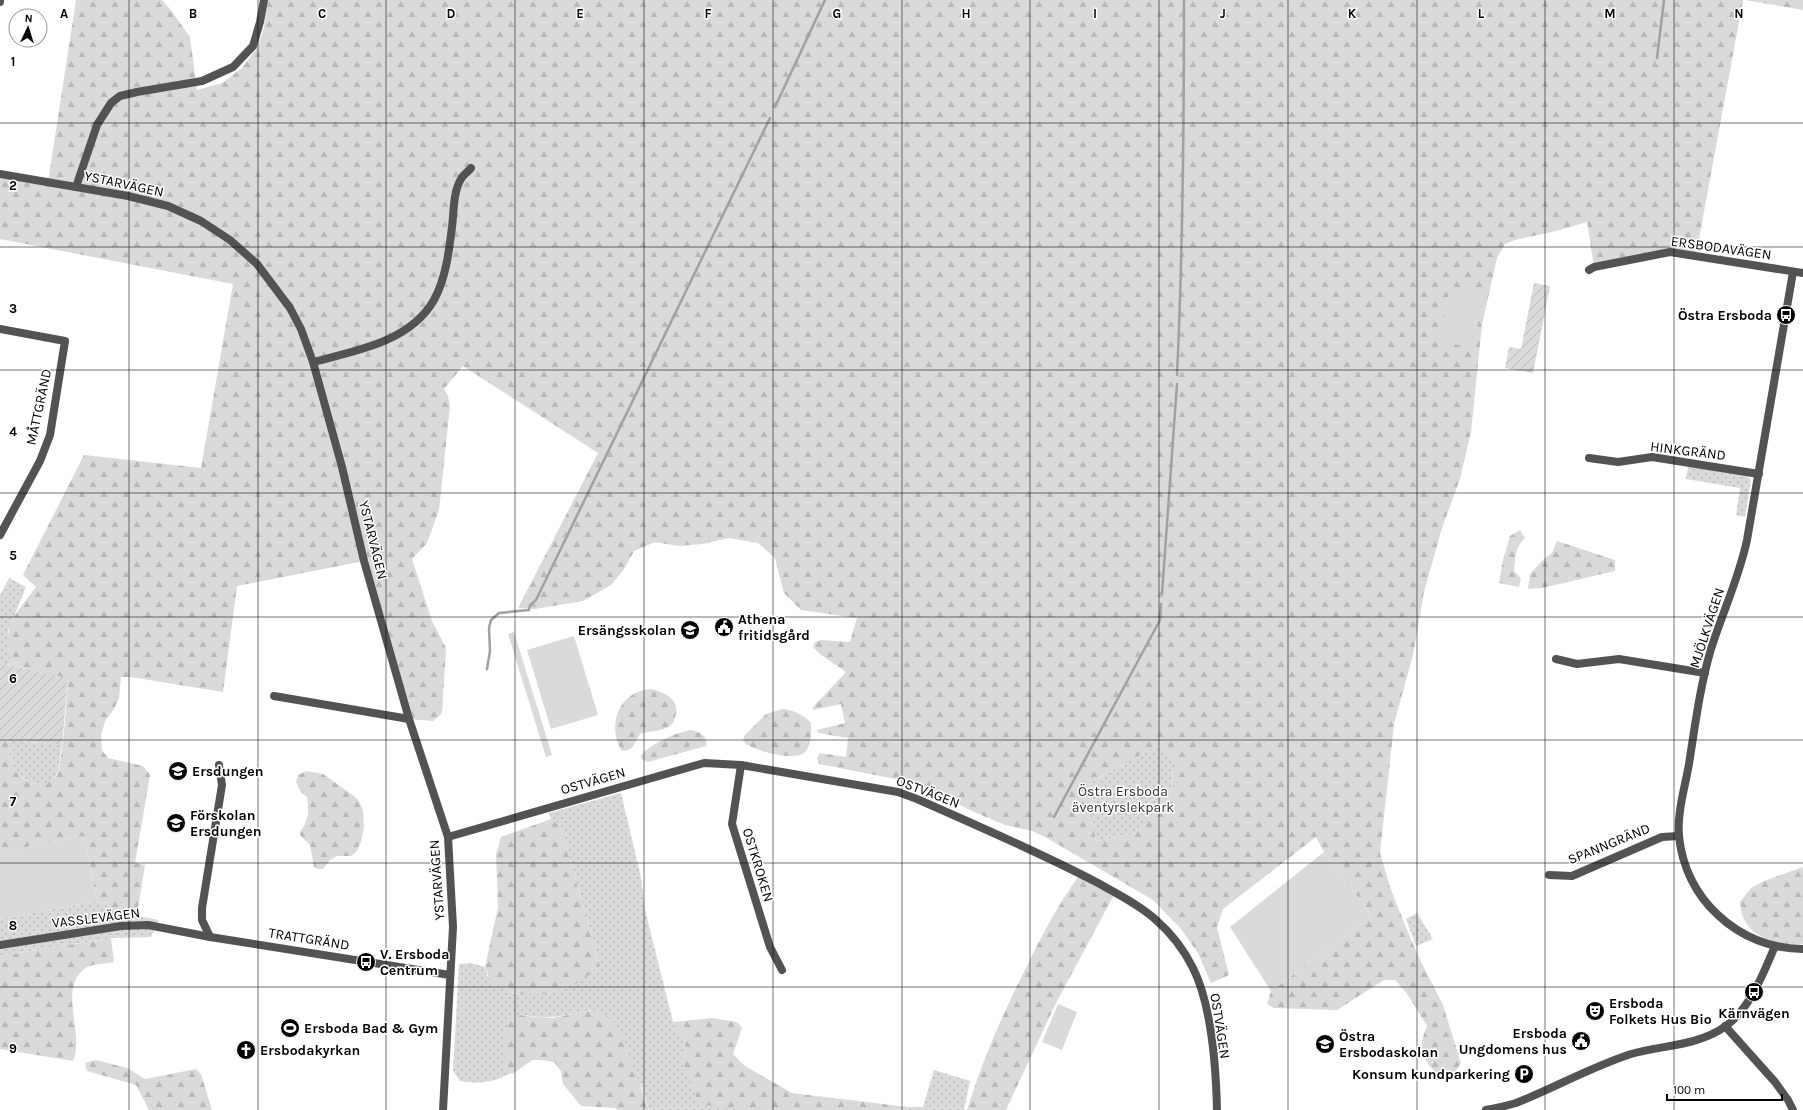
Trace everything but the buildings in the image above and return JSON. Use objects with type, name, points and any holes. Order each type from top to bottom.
[{"type":"street","points":[[76,187],[97,125],[111,103],[120,96],[202,81],[233,67],[253,46],[260,22],[264,0]]},
{"type":"street","points":[[313,362],[365,348],[395,336],[410,326],[434,301],[445,268],[450,246],[456,192],[461,179],[471,168]]},
{"type":"street","name":"YSTARVÄGEN","points":[[0,174],[128,196],[168,206],[201,221],[230,240],[257,264],[290,308],[301,329],[313,362],[342,467],[364,561],[409,719],[448,837],[453,927],[443,1110]]},
{"type":"street","name":"ERSBODAVÄGEN","points":[[1589,270],[1594,267],[1670,252],[1803,274]]},
{"type":"street","name":"MJÖLKVÄGEN","points":[[1793,272],[1741,567],[1711,649],[1705,673],[1681,810],[1679,836],[1683,856],[1691,879],[1700,896],[1711,908],[1733,928],[1748,937],[1788,949],[1803,949]]},
{"type":"street","name":"MÅTTGRÄND","points":[[0,329],[65,340],[50,434],[40,461],[0,535]]},
{"type":"street","name":"HINKGRÄND","points":[[1589,458],[1618,462],[1652,456],[1758,474]]},
{"type":"street","points":[[1556,658],[1577,664],[1619,659],[1705,673]]},
{"type":"street","points":[[274,696],[409,719]]},
{"type":"street","name":"OSTVÄGEN","points":[[448,837],[698,764],[717,762],[898,792],[917,799],[1080,874],[1138,907],[1156,920],[1184,952],[1193,969],[1201,990],[1207,1009],[1213,1053],[1217,1110]]},
{"type":"street","points":[[210,937],[202,920],[202,908],[222,785],[219,765]]},
{"type":"street","name":"OSTKROKEN","points":[[742,765],[732,824],[770,947],[782,970]]},
{"type":"street","name":"SPANNGRÄND","points":[[1549,875],[1572,876],[1662,837],[1679,836]]},
{"type":"street","name":"VASSLEVÄGEN","points":[[0,945],[121,926],[148,925],[196,934]]},
{"type":"street","name":"TRATTGRÄND","points":[[196,934],[450,976]]},
{"type":"street","points":[[1486,1110],[1515,1103],[1630,1055],[1701,1039],[1725,1026],[1739,1012],[1754,992],[1775,946]]},
{"type":"street","points":[[1725,1026],[1775,1082],[1788,1100],[1793,1110]]},
{"type":"green space","points":[[76,0],[162,0],[190,37],[197,90],[222,83],[242,68],[256,49],[263,32],[268,0],[1743,0],[1696,255],[1677,251],[1594,267],[1587,222],[1556,231],[1515,240],[1505,244],[1497,258],[1482,325],[1471,432],[1460,479],[1442,528],[1424,592],[1413,655],[1394,724],[1380,853],[1390,887],[1405,925],[1421,962],[1443,1005],[1461,1063],[1453,1075],[1440,1077],[1429,1065],[1423,1054],[1422,1041],[1427,1026],[1408,995],[1395,980],[1384,980],[1337,1010],[1274,1008],[1267,1004],[1271,991],[1372,916],[1324,852],[1316,837],[1223,909],[1217,927],[1229,975],[1211,983],[1198,953],[1181,929],[1153,900],[1045,837],[1032,831],[1005,825],[974,812],[916,783],[819,764],[817,758],[820,753],[846,757],[848,738],[818,733],[817,730],[845,723],[841,704],[813,710],[813,707],[846,672],[821,655],[813,647],[815,642],[821,640],[850,642],[857,618],[801,610],[784,593],[775,558],[758,543],[728,538],[703,544],[678,546],[655,542],[634,551],[624,569],[611,585],[583,601],[535,609],[518,608],[598,453],[463,366],[444,389],[448,396],[450,406],[439,510],[427,543],[412,559],[432,621],[446,648],[442,713],[433,721],[409,719],[364,561],[237,586],[223,692],[131,677],[121,677],[119,698],[114,709],[105,721],[101,736],[102,750],[108,758],[143,766],[150,775],[135,863],[145,865],[137,915],[122,913],[97,901],[84,836],[0,852],[0,739],[10,740],[10,752],[13,767],[23,779],[34,784],[46,783],[51,781],[56,776],[61,759],[66,714],[68,679],[20,667],[11,661],[8,638],[9,629],[16,613],[36,587],[23,575],[84,455],[201,468],[233,284],[0,239],[0,174],[48,182]],"holes":[[[1159,745],[1172,758],[1173,786],[1168,799],[1156,803],[1136,833],[1096,841],[1092,820],[1093,781]]]},
{"type":"green space","points":[[1745,0],[1803,0],[1803,10]]},
{"type":"green space","points":[[1534,283],[1550,286],[1533,373],[1505,368],[1509,347],[1521,349]]},
{"type":"green space","points":[[1450,286],[1484,292],[1473,348],[1439,341]]},
{"type":"green space","points":[[1688,466],[1746,475],[1751,480],[1745,517],[1736,515],[1740,488],[1686,479]]},
{"type":"green space","points":[[1520,530],[1525,538],[1517,549],[1514,571],[1521,578],[1519,587],[1499,583],[1503,560],[1510,536]]},
{"type":"green space","points":[[1557,541],[1615,560],[1615,571],[1542,588],[1528,589],[1530,574],[1552,553]]},
{"type":"green space","points":[[9,578],[26,587],[8,631],[11,661],[20,667],[0,663],[0,595]]},
{"type":"green space","points":[[514,632],[552,755],[546,757],[508,634]]},
{"type":"green space","points":[[574,636],[598,715],[551,729],[527,650]]},
{"type":"green space","points":[[0,663],[68,678],[62,745],[0,739]]},
{"type":"green space","points":[[651,689],[661,692],[674,702],[677,712],[675,718],[671,726],[658,731],[640,734],[632,748],[626,751],[621,750],[615,730],[619,710],[624,702],[631,696],[640,691]]},
{"type":"green space","points":[[783,709],[798,713],[811,723],[810,743],[804,753],[792,756],[774,754],[757,749],[745,743],[743,740],[745,735],[766,714]]},
{"type":"green space","points":[[690,730],[699,733],[706,739],[706,746],[648,762],[641,759],[641,755],[646,750],[658,742],[670,736]]},
{"type":"green space","points":[[10,740],[62,745],[57,772],[52,780],[47,783],[35,783],[19,774],[13,767],[11,760]]},
{"type":"green space","name":"Östra Ersboda äventyrslekpark","points":[[1159,745],[1172,758],[1173,786],[1168,800],[1136,833],[1096,841],[1092,820],[1093,781]]},
{"type":"green space","points":[[306,771],[323,774],[354,796],[359,801],[363,811],[364,827],[361,842],[356,852],[351,856],[337,856],[330,860],[323,869],[314,867],[310,845],[300,835],[300,832],[307,820],[308,807],[307,797],[300,791],[296,782],[298,775]]},
{"type":"green space","points":[[621,793],[641,877],[645,910],[673,1022],[687,1047],[745,1110],[649,1110],[642,1087],[592,1010],[551,1017],[526,1015],[504,1070],[508,1074],[503,1077],[485,1082],[466,1082],[460,1081],[453,1070],[459,964],[471,963],[485,967],[487,976],[514,994],[535,994],[574,984],[600,966],[560,823],[551,819],[549,813]]},
{"type":"green space","points":[[551,819],[560,823],[600,966],[582,980],[564,989],[537,994],[511,992],[499,987],[490,979],[485,967],[498,907],[496,854],[501,837]]},
{"type":"green space","points":[[84,836],[97,901],[0,919],[0,852]]},
{"type":"green space","points":[[1324,852],[1372,916],[1271,991],[1230,927]]},
{"type":"green space","points":[[1803,867],[1803,944],[1777,942],[1760,936],[1747,925],[1741,912],[1740,902],[1751,888],[1764,881]]},
{"type":"green space","points":[[1080,874],[1115,893],[1056,1003],[1006,1110],[967,1110],[984,1060],[1012,996],[1063,899]]},
{"type":"green space","points":[[97,901],[122,913],[159,920],[151,937],[111,938],[0,956],[0,919]]},
{"type":"green space","points":[[1417,913],[1433,939],[1416,946],[1406,919]]},
{"type":"green space","points":[[111,938],[114,962],[87,967],[77,978],[73,988],[72,1000],[76,1050],[73,1061],[0,1049],[0,956]]},
{"type":"green space","points":[[1058,1004],[1077,1012],[1062,1050],[1042,1042]]},
{"type":"green space","points":[[592,1010],[605,1014],[619,1026],[649,1110],[617,1110],[616,1108],[581,1106],[563,1084],[561,1071],[554,1062],[532,1060],[514,1073],[508,1074],[504,1070],[503,1048],[506,1028],[513,1015],[553,1018]]},
{"type":"green space","points":[[712,1018],[737,1022],[742,1028],[733,1054],[745,1066],[792,1093],[908,1107],[907,1110],[745,1110],[721,1108],[698,1103],[681,1056],[687,1047],[673,1022]]},
{"type":"green space","points":[[96,1060],[127,1068],[145,1079],[196,1069],[201,1074],[212,1110],[149,1110],[136,1085],[87,1071],[85,1063]]},
{"type":"green space","points":[[934,1070],[970,1081],[964,1110],[907,1110],[908,1107],[923,1107]]},
{"type":"waterway","points":[[775,107],[825,0]]},
{"type":"waterway","points":[[1177,375],[1183,188],[1184,0]]},
{"type":"waterway","points":[[1657,58],[1664,0]]},
{"type":"waterway","points":[[487,669],[490,651],[489,628],[491,620],[499,613],[529,610],[530,605],[536,600],[770,118]]},
{"type":"waterway","points":[[1162,594],[1177,384]]},
{"type":"waterway","points":[[1054,817],[1160,620],[1161,604]]},
{"type":"place","name":"Östra Ersboda","points":[[1786,315]]},
{"type":"place","name":"Athena fritidsgård","points":[[724,627]]},
{"type":"place","name":"Ersängsskolan","points":[[690,630]]},
{"type":"place","name":"Ersdungen","points":[[178,771]]},
{"type":"place","name":"Förskolan Ersdungen","points":[[176,823]]},
{"type":"place","name":"V. Ersboda Centrum","points":[[366,962]]},
{"type":"place","name":"Kärnvägen","points":[[1754,992]]},
{"type":"place","name":"Ersboda Folkets Hus Bio","points":[[1595,1011]]},
{"type":"place","name":"Ersboda Bad & Gym","points":[[290,1028]]},
{"type":"place","name":"Ersboda Ungdomens hus","points":[[1581,1041]]},
{"type":"place","name":"Östra Ersbodaskolan","points":[[1325,1044]]},
{"type":"place","name":"Ersbodakyrkan","points":[[246,1050]]},
{"type":"place","name":"Konsum kundparkering","points":[[1524,1074]]}]
